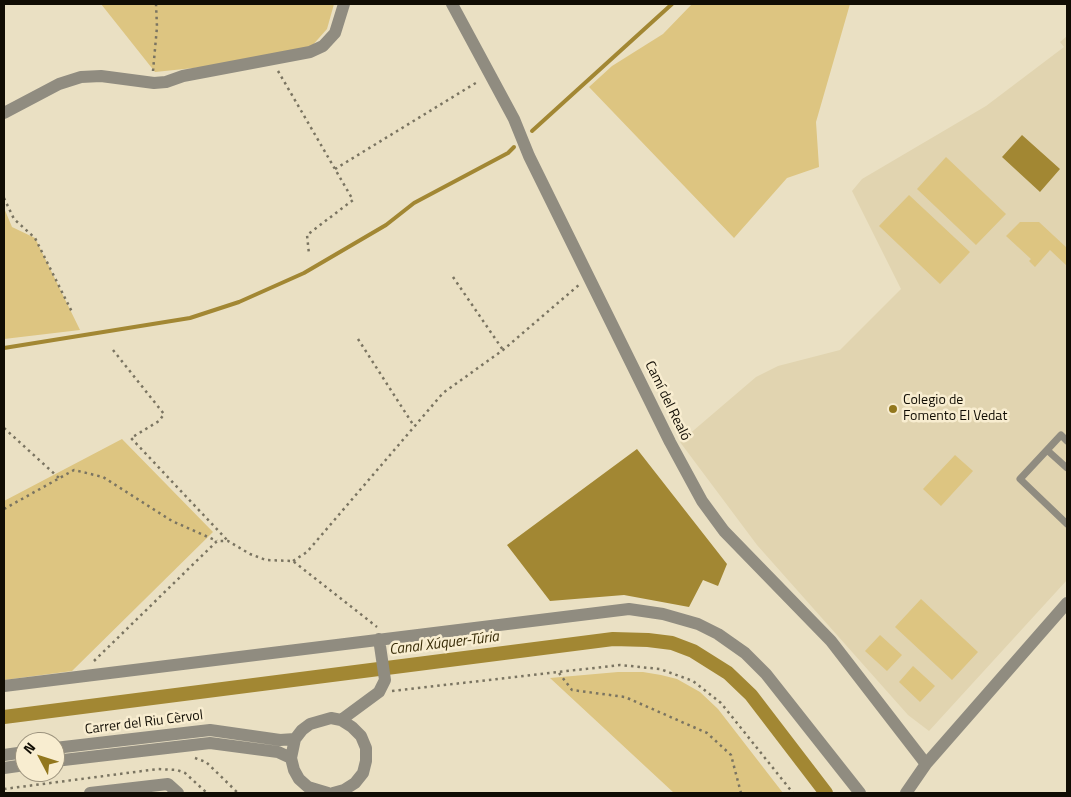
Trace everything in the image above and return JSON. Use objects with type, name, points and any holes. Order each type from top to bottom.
[{"type":"street","points":[[4,113],[59,84],[81,77],[120,78],[154,83],[310,52],[323,46],[335,33],[344,4]]},
{"type":"street","name":"Camí del Realó","points":[[452,4],[514,120],[670,442],[702,501],[724,531],[831,642],[926,764]]},
{"type":"street","points":[[906,793],[926,764],[1067,602]]},
{"type":"street","points":[[4,686],[79,676],[380,644],[629,609],[663,614],[698,624],[718,634],[745,652],[766,674],[860,793]]},
{"type":"street","points":[[341,720],[379,692],[385,680],[380,644]]},
{"type":"street","points":[[328,793],[307,790],[296,774],[291,758],[295,739],[302,730],[315,722],[331,718],[341,720],[352,727],[361,736],[366,748],[366,761],[362,773],[355,783],[344,790],[333,793]]},
{"type":"street","name":"Carrer del Riu Cèrvol","points":[[65,747],[210,730],[280,740],[295,739]]},
{"type":"street","name":"Carrer del Riu Cèrvol","points":[[65,760],[210,742],[278,752],[291,758]]},
{"type":"street","points":[[90,793],[168,784],[178,793]]},
{"type":"lane","points":[[1066,521],[1020,479],[1061,435],[1067,441]]},
{"type":"lane","points":[[1047,450],[1067,468]]},
{"type":"path","points":[[154,83],[153,61],[157,27],[156,4]]},
{"type":"path","points":[[272,61],[353,200],[306,235],[309,254]]},
{"type":"path","points":[[335,169],[480,80]]},
{"type":"path","points":[[4,198],[14,219],[35,238],[73,314]]},
{"type":"path","points":[[453,277],[503,350]]},
{"type":"path","points":[[112,350],[164,414],[159,421],[131,438],[228,541],[250,554],[266,560],[293,561],[307,552],[443,394],[503,350],[589,277]]},
{"type":"path","points":[[358,340],[414,426]]},
{"type":"path","points":[[4,428],[59,478]]},
{"type":"path","points":[[4,509],[74,470],[103,477],[172,522],[217,541],[228,541]]},
{"type":"path","points":[[79,676],[217,541]]},
{"type":"path","points":[[293,561],[376,624],[380,644]]},
{"type":"path","points":[[379,692],[427,689],[620,665],[644,666],[673,673],[693,681],[708,691],[737,720],[793,793]]},
{"type":"path","points":[[559,673],[572,690],[624,697],[707,733],[731,755],[741,793]]},
{"type":"path","points":[[193,757],[206,762],[238,793]]},
{"type":"shaded area","points":[[101,4],[334,4],[327,29],[311,47],[252,62],[155,72]]},
{"type":"shaded area","points":[[692,4],[850,4],[816,122],[819,167],[787,178],[734,238],[589,87],[612,66],[663,34]]},
{"type":"shaded area","name":"Colegio de Fomento El Vedat","points":[[1067,36],[1067,580],[929,731],[908,715],[757,545],[680,442],[756,377],[778,366],[840,350],[901,289],[852,191],[862,179],[986,106],[1064,47],[1060,42]]},
{"type":"shaded area","points":[[1022,135],[1060,169],[1040,192],[1002,157]]},
{"type":"shaded area","points":[[946,157],[1006,214],[976,245],[917,189]]},
{"type":"shaded area","points":[[909,195],[970,252],[940,284],[879,226]]},
{"type":"shaded area","points":[[4,208],[12,227],[35,238],[80,330],[4,339]]},
{"type":"shaded area","points":[[1020,222],[1039,222],[1067,248],[1067,264],[1050,250],[1035,267],[1029,261],[1031,259],[1006,236]]},
{"type":"shaded area","points":[[122,439],[213,532],[72,671],[4,680],[4,501]]},
{"type":"shaded area","points":[[637,449],[727,564],[718,586],[703,580],[689,607],[624,595],[550,601],[507,545]]},
{"type":"shaded area","points":[[955,455],[973,471],[941,506],[923,489]]},
{"type":"shaded area","points":[[921,599],[978,652],[952,680],[895,627]]},
{"type":"shaded area","points":[[880,635],[902,655],[887,671],[865,651]]},
{"type":"shaded area","points":[[913,666],[935,686],[920,702],[899,682]]},
{"type":"shaded area","points":[[618,672],[643,672],[661,675],[677,679],[700,692],[718,709],[783,793],[674,793],[550,678]]},
{"type":"waterway","points":[[532,131],[672,4]]},
{"type":"waterway","points":[[4,348],[190,318],[239,302],[304,273],[386,225],[414,203],[508,153],[514,147]]},
{"type":"waterway","name":"Canal Xúquer-Túria","points":[[4,717],[613,639],[648,640],[672,643],[693,651],[728,673],[751,695],[826,793]]},
{"type":"place","name":"Colegio de Fomento El Vedat","points":[[893,409]]}]
